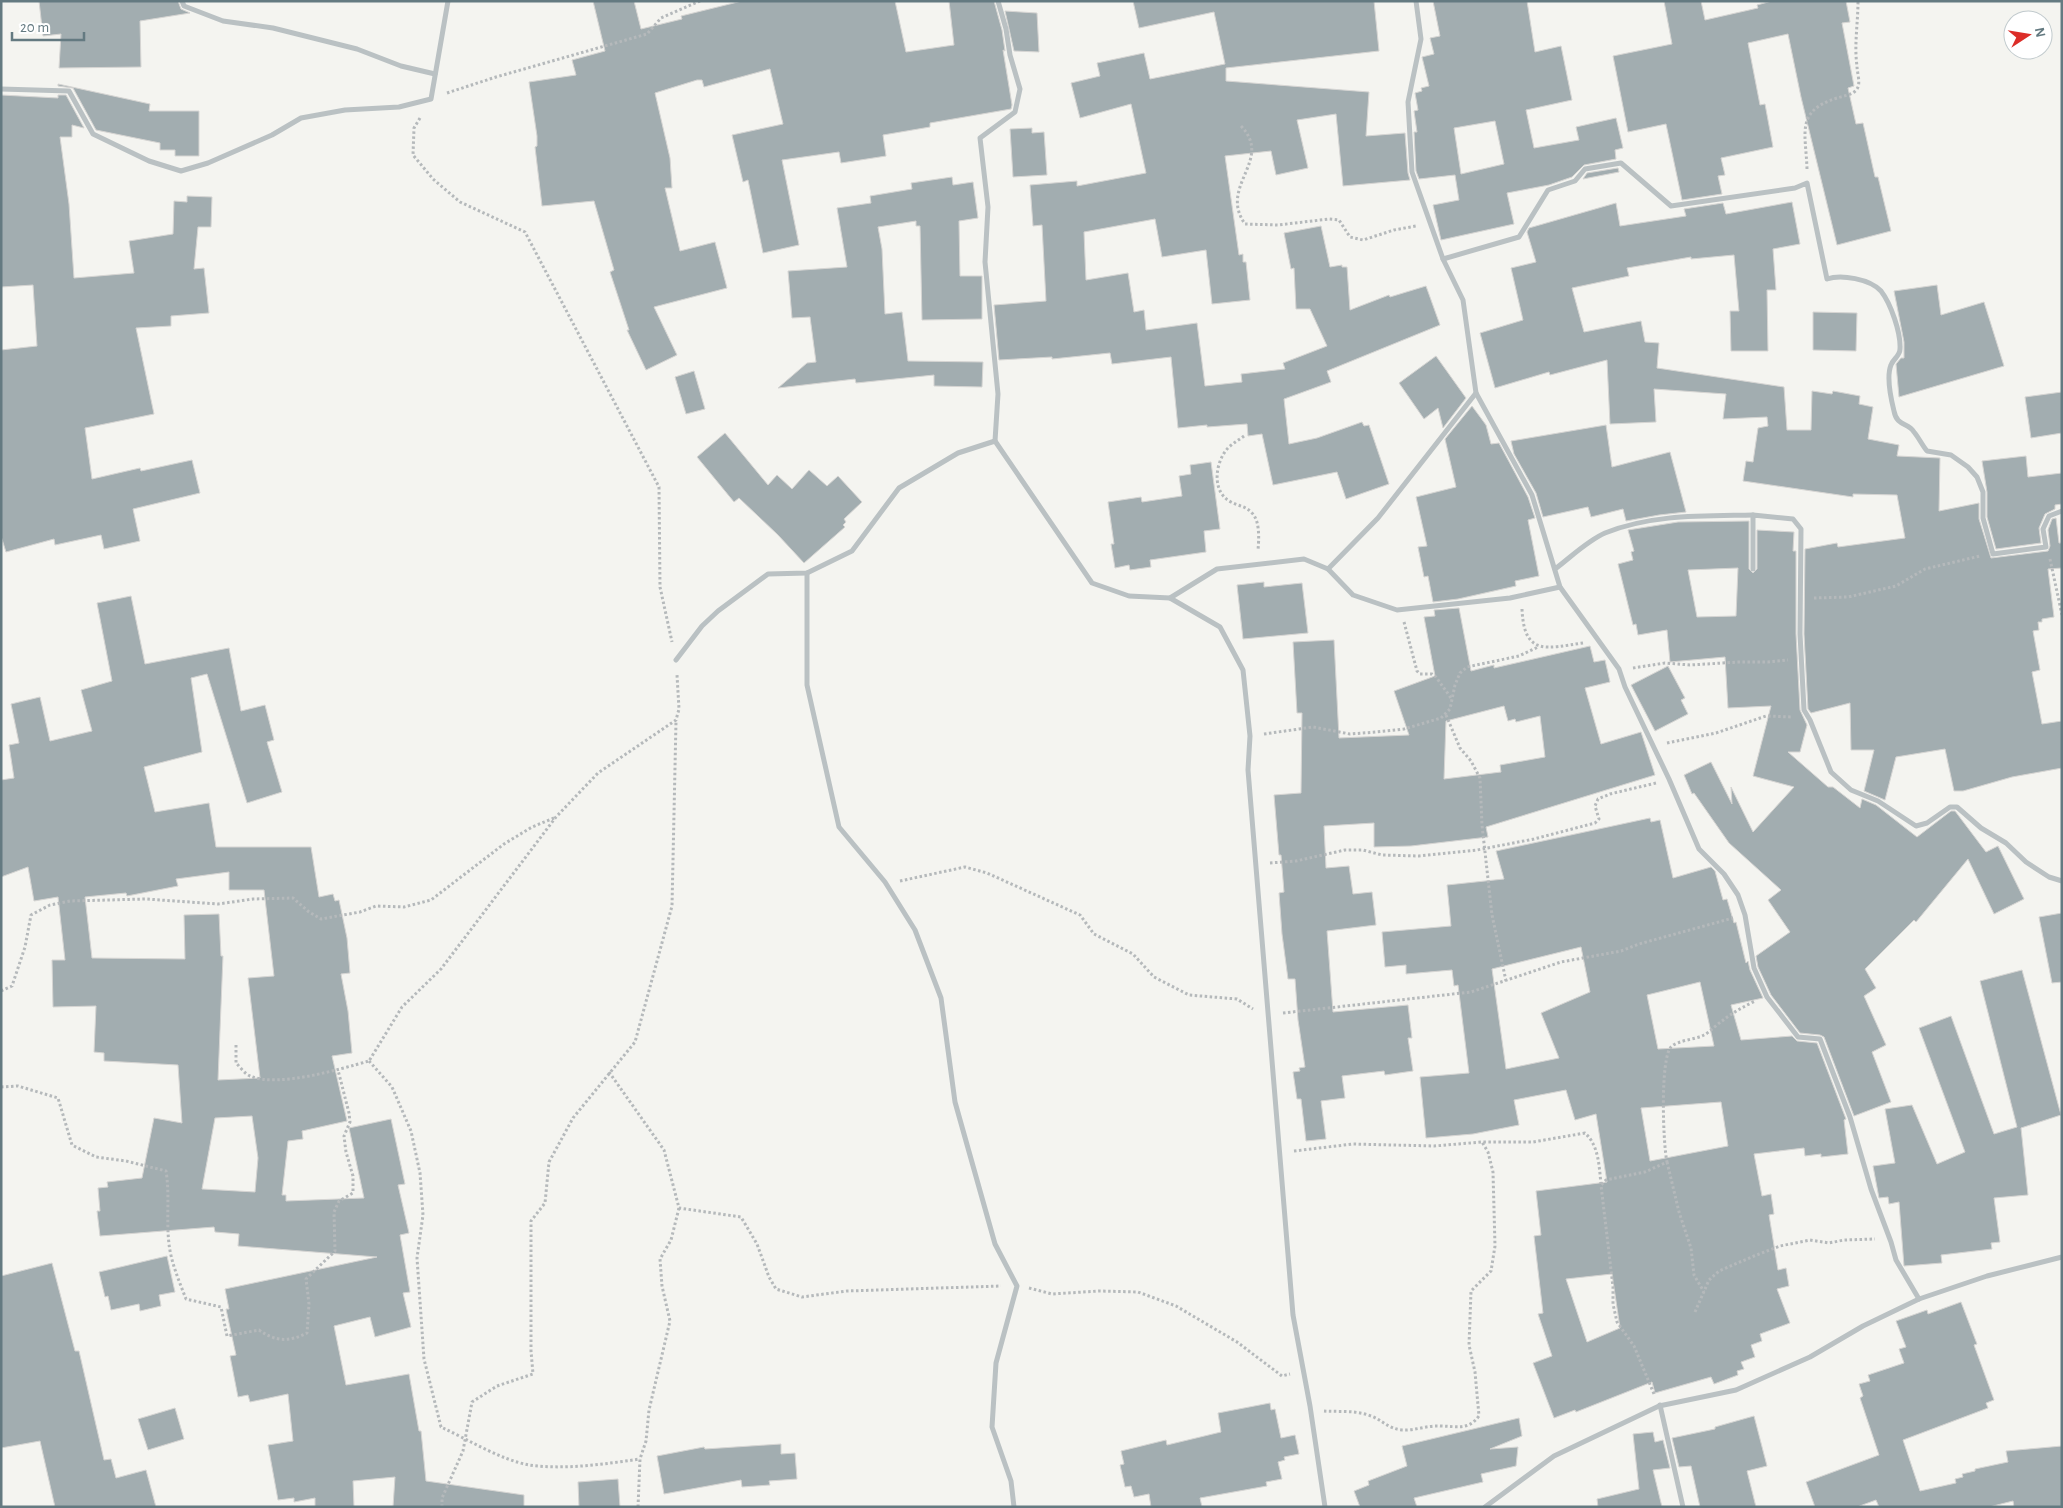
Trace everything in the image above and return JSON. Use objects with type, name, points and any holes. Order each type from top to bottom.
[{"type":"street","points":[[182,1],[184,6],[223,21],[273,28],[338,44],[357,49],[401,66],[435,74]]},
{"type":"street","points":[[1,89],[69,91],[94,134],[149,161],[181,171],[208,163],[272,135],[302,118],[345,110],[399,107],[431,99],[448,1]]},
{"type":"street","points":[[998,1],[1020,90],[1015,112],[980,138],[988,208],[986,262],[998,394],[995,441],[1092,583],[1129,596],[1170,598],[1220,627],[1243,670],[1250,736],[1248,770],[1293,1315],[1310,1406],[1325,1507]]},
{"type":"street","points":[[1416,1],[1421,39],[1408,102],[1412,172],[1432,223],[1443,259],[1463,300],[1476,393],[1532,495],[1560,587],[1619,669],[1625,687],[1654,745],[1699,849],[1724,874],[1738,895],[1745,915],[1754,968],[1767,997],[1798,1037],[1820,1039],[1850,1117],[1871,1189],[1896,1260],[1919,1299]]},
{"type":"street","points":[[1443,259],[1519,237],[1548,190],[1575,181],[1585,169],[1621,162],[1671,206],[1795,188],[1807,183],[1827,279],[1836,276],[1861,280],[1880,290],[1892,314],[1899,336],[1900,350],[1899,355],[1891,365],[1889,375],[1894,412],[1897,419],[1914,430],[1920,443],[1927,451],[1950,455],[1968,467],[1977,477],[1983,492],[1983,518],[1993,554],[2046,547],[2043,529],[2049,516],[2062,512]]},
{"type":"street","points":[[1328,569],[1378,518],[1476,393]]},
{"type":"street","points":[[676,660],[708,621],[768,574],[807,573],[852,551],[899,488],[958,453],[995,441]]},
{"type":"street","points":[[1555,569],[1604,534],[1643,522],[1672,517],[1752,515],[1792,519],[1801,529],[1801,660],[1804,710],[1810,720],[1831,772],[1851,790],[1878,801],[1916,826],[1927,823],[1950,807],[1957,807],[1981,828],[2006,843],[2026,862],[2049,877],[2062,881]]},
{"type":"street","points":[[1752,515],[1753,569]]},
{"type":"street","points":[[1170,598],[1217,569],[1304,559],[1328,569],[1353,595],[1397,610],[1485,602],[1560,587]]},
{"type":"street","points":[[807,573],[807,685],[839,827],[886,882],[916,930],[941,998],[955,1102],[995,1244],[1017,1286],[996,1363],[992,1427],[1011,1481],[1014,1507]]},
{"type":"street","points":[[1485,1507],[1554,1456],[1659,1405],[1736,1390],[1810,1357],[1864,1326],[1919,1299],[1987,1276],[2062,1257]]},
{"type":"street","points":[[1659,1405],[1683,1507]]},
{"type":"path","points":[[442,1507],[442,1498],[463,1451],[472,1402],[497,1386],[533,1374],[531,1351],[531,1221],[546,1204],[549,1162],[573,1118],[635,1042],[672,906],[676,720],[679,709],[676,660],[660,587],[660,486],[525,232],[460,202],[433,179],[413,155],[414,128],[431,99],[496,77],[647,34],[661,18],[700,1]]},
{"type":"path","points":[[1807,183],[1806,119],[1811,110],[1824,102],[1850,94],[1859,85],[1856,58],[1858,1]]},
{"type":"path","points":[[1241,126],[1250,136],[1253,154],[1239,191],[1238,205],[1245,224],[1278,226],[1329,219],[1339,220],[1350,237],[1363,240],[1394,230],[1432,223]]},
{"type":"path","points":[[1244,436],[1228,448],[1219,464],[1217,483],[1222,494],[1231,502],[1243,506],[1253,514],[1259,535],[1256,564]]},
{"type":"path","points":[[2046,547],[2062,615]]},
{"type":"path","points":[[1801,598],[1848,597],[1896,586],[1925,569],[1993,554]]},
{"type":"path","points":[[1526,594],[1522,607],[1525,634],[1538,646],[1550,648],[1599,640]]},
{"type":"path","points":[[1403,609],[1405,628],[1417,670],[1420,674],[1432,674],[1436,677],[1451,698]]},
{"type":"path","points":[[1250,736],[1313,727],[1350,734],[1418,726],[1446,715],[1450,709],[1451,698],[1460,673],[1466,667],[1519,656],[1538,646]]},
{"type":"path","points":[[1619,669],[1665,663],[1690,665],[1768,662],[1784,659],[1801,660]]},
{"type":"path","points":[[1446,715],[1460,748],[1471,761],[1480,778],[1484,848],[1489,876],[1492,915],[1506,981]]},
{"type":"path","points":[[1654,745],[1716,733],[1766,716],[1786,716],[1810,720]]},
{"type":"path","points":[[236,1045],[236,1063],[249,1076],[271,1080],[322,1074],[369,1061],[402,1007],[441,968],[556,817],[598,773],[676,720]]},
{"type":"path","points":[[1256,864],[1296,862],[1346,850],[1363,850],[1382,855],[1419,856],[1484,848],[1534,839],[1595,824],[1599,819],[1595,806],[1598,799],[1610,794],[1669,779]]},
{"type":"path","points":[[1,991],[12,986],[25,947],[31,915],[50,905],[70,901],[146,899],[218,904],[253,899],[293,898],[309,912],[321,919],[360,912],[376,906],[404,907],[432,900],[504,844],[532,827],[556,817]]},
{"type":"path","points":[[886,882],[912,879],[965,867],[987,873],[1080,915],[1094,934],[1133,954],[1154,977],[1190,995],[1237,999],[1268,1015],[1471,992],[1562,962],[1621,951],[1639,944],[1745,915]]},
{"type":"path","points":[[1704,1292],[1694,1275],[1691,1248],[1679,1212],[1664,1150],[1664,1083],[1669,1050],[1673,1045],[1705,1035],[1741,1008],[1756,1000],[1767,997]]},
{"type":"path","points":[[369,1061],[392,1086],[411,1131],[420,1174],[423,1215],[417,1258],[424,1359],[441,1427],[483,1449],[528,1465],[590,1466],[640,1459]]},
{"type":"path","points":[[1,1088],[18,1086],[58,1098],[72,1145],[96,1158],[126,1161],[166,1171],[169,1190],[169,1245],[186,1299],[221,1308],[227,1336],[259,1330],[271,1338],[293,1340],[307,1333],[309,1304],[306,1279],[335,1251],[334,1212],[340,1201],[353,1193],[353,1176],[346,1152],[344,1136],[350,1122],[349,1113],[338,1070]]},
{"type":"path","points":[[609,1072],[664,1150],[679,1208],[671,1240],[660,1259],[662,1286],[670,1321],[649,1410],[646,1441],[640,1459],[638,1507]]},
{"type":"path","points":[[1280,1153],[1353,1144],[1434,1146],[1482,1142],[1533,1142],[1585,1133],[1592,1139],[1598,1159],[1613,1287],[1613,1304],[1617,1322],[1634,1346],[1659,1405]]},
{"type":"path","points":[[1310,1406],[1320,1411],[1368,1414],[1378,1418],[1388,1427],[1402,1430],[1440,1426],[1455,1428],[1473,1422],[1479,1416],[1475,1372],[1469,1345],[1471,1291],[1491,1271],[1495,1246],[1493,1172],[1488,1152],[1482,1142]]},
{"type":"path","points":[[1601,1185],[1606,1180],[1645,1172],[1667,1162]]},
{"type":"path","points":[[679,1208],[741,1217],[757,1244],[769,1277],[776,1289],[802,1297],[847,1291],[1017,1286],[1052,1294],[1098,1291],[1138,1292],[1176,1306],[1237,1342],[1282,1376],[1303,1372]]},
{"type":"path","points":[[1695,1312],[1709,1280],[1719,1271],[1780,1246],[1810,1240],[1829,1243],[1844,1240],[1891,1242]]},
{"type":"building","points":[[39,1],[178,1],[181,9],[190,13],[140,21],[141,67],[59,68],[61,34],[43,36]]},
{"type":"building","points":[[593,1],[634,1],[641,29],[682,19],[681,16],[742,1],[895,1],[906,52],[954,45],[949,1],[994,1],[1002,30],[1011,109],[930,123],[930,127],[883,135],[886,156],[841,163],[839,152],[782,160],[799,245],[763,253],[748,180],[743,182],[732,135],[783,124],[770,69],[704,87],[702,80],[697,80],[655,93],[670,158],[672,188],[665,188],[680,251],[715,242],[727,288],[654,307],[677,355],[646,370],[627,330],[629,330],[610,272],[614,270],[594,201],[542,206],[535,147],[537,146],[537,136],[529,82],[576,75],[572,60],[605,51]]},
{"type":"building","points":[[1133,1],[1374,1],[1379,51],[1226,68],[1226,81],[1369,92],[1366,136],[1405,133],[1410,180],[1343,186],[1336,114],[1297,120],[1308,168],[1276,175],[1271,151],[1225,156],[1239,255],[1243,254],[1243,262],[1246,262],[1250,300],[1212,304],[1206,250],[1162,257],[1155,219],[1084,232],[1086,280],[1128,273],[1134,312],[1144,310],[1146,330],[1197,323],[1205,386],[1242,382],[1241,374],[1285,369],[1283,363],[1327,346],[1310,309],[1296,309],[1294,268],[1291,269],[1284,233],[1321,226],[1330,267],[1342,265],[1342,267],[1347,267],[1350,310],[1389,295],[1390,297],[1426,286],[1440,325],[1327,371],[1331,382],[1284,399],[1289,444],[1317,438],[1362,422],[1364,426],[1369,425],[1389,484],[1346,499],[1337,472],[1273,485],[1262,434],[1248,436],[1247,424],[1178,428],[1171,357],[1112,364],[1110,353],[1052,359],[1052,357],[999,360],[994,305],[1046,301],[1042,225],[1033,226],[1030,185],[1077,181],[1077,186],[1146,173],[1131,104],[1080,118],[1071,83],[1100,76],[1097,63],[1144,53],[1150,79],[1225,64],[1214,12],[1139,28]]},
{"type":"building","points":[[1433,1],[1527,1],[1535,52],[1561,46],[1572,100],[1526,110],[1534,148],[1579,140],[1576,127],[1616,118],[1623,148],[1615,150],[1616,159],[1584,165],[1572,177],[1549,185],[1507,193],[1514,224],[1441,240],[1433,205],[1459,200],[1455,175],[1419,179],[1416,171],[1414,132],[1417,132],[1414,111],[1418,110],[1415,93],[1422,91],[1421,88],[1429,86],[1422,57],[1434,54],[1430,38],[1440,36]],"holes":[[[1495,121],[1504,164],[1461,174],[1454,128]]]},
{"type":"building","points":[[1664,1],[1701,1],[1705,20],[1758,8],[1757,5],[1772,1],[1846,1],[1850,22],[1842,23],[1854,86],[1848,88],[1856,124],[1863,123],[1875,177],[1878,177],[1891,231],[1837,245],[1801,97],[1788,34],[1748,43],[1760,105],[1765,104],[1773,147],[1721,158],[1725,175],[1718,176],[1722,194],[1682,200],[1666,124],[1628,132],[1613,56],[1672,44]]},
{"type":"building","points":[[1005,11],[1037,13],[1039,52],[1014,51]]},
{"type":"building","points":[[58,84],[150,104],[149,111],[199,111],[199,156],[175,156],[175,150],[160,150],[160,143],[96,130],[73,88],[58,86]]},
{"type":"building","points":[[1,95],[58,98],[58,95],[66,95],[84,128],[72,125],[72,137],[60,137],[69,204],[74,278],[134,273],[129,241],[173,234],[174,201],[187,202],[187,196],[212,197],[211,227],[198,227],[194,269],[204,268],[209,313],[171,316],[171,326],[136,328],[154,414],[85,428],[92,479],[140,468],[141,471],[192,460],[200,493],[133,509],[140,541],[104,549],[101,535],[55,545],[54,539],[6,552],[1,536],[1,350],[37,346],[33,285],[1,287]]},
{"type":"building","points":[[1032,128],[1032,133],[1044,132],[1047,175],[1013,177],[1010,129]]},
{"type":"building","points":[[1618,168],[1619,172],[1583,179],[1587,173]]},
{"type":"building","points":[[952,177],[953,185],[973,182],[978,218],[959,221],[960,276],[982,276],[982,319],[922,320],[920,226],[916,226],[916,221],[878,227],[882,249],[885,314],[902,312],[908,361],[983,362],[982,387],[934,386],[934,375],[856,383],[855,379],[778,388],[807,363],[816,362],[810,317],[792,318],[788,271],[847,267],[837,208],[871,203],[870,196],[912,189],[911,183]]},
{"type":"building","points":[[1792,202],[1800,244],[1773,249],[1776,290],[1767,290],[1768,351],[1731,351],[1730,311],[1739,311],[1734,255],[1691,259],[1691,257],[1627,268],[1629,276],[1572,288],[1584,332],[1641,321],[1645,342],[1659,343],[1657,368],[1784,387],[1787,430],[1811,430],[1812,391],[1832,394],[1833,391],[1860,396],[1859,404],[1873,407],[1868,439],[1899,445],[1897,456],[1940,458],[1939,511],[1979,503],[1979,519],[1991,558],[2048,551],[2050,546],[2048,530],[2052,519],[2056,518],[2059,543],[2062,543],[2062,568],[2048,569],[2054,617],[2042,619],[2042,622],[2038,622],[2039,630],[2033,631],[2040,670],[2032,672],[2042,724],[2062,721],[2062,768],[2012,777],[1963,791],[1954,791],[1945,749],[1896,757],[1885,800],[1864,791],[1874,750],[1851,750],[1850,703],[1811,713],[1808,709],[1804,634],[1805,549],[1837,543],[1838,547],[1905,538],[1897,495],[1853,494],[1853,497],[1743,481],[1746,461],[1753,462],[1758,428],[1768,426],[1767,417],[1723,419],[1726,394],[1654,389],[1656,422],[1610,424],[1607,360],[1550,375],[1549,372],[1495,388],[1480,333],[1523,320],[1511,268],[1536,262],[1527,232],[1529,228],[1616,203],[1620,226],[1686,216],[1684,209],[1723,203],[1726,214]]},
{"type":"building","points":[[1937,285],[1941,315],[1984,302],[2004,366],[1899,397],[1896,364],[1901,358],[1904,358],[1904,342],[1894,291]]},
{"type":"building","points":[[1813,312],[1857,313],[1856,351],[1813,350]]},
{"type":"building","points":[[1436,356],[1466,398],[1443,428],[1438,408],[1424,419],[1399,383]]},
{"type":"building","points":[[694,371],[705,409],[686,414],[675,377]]},
{"type":"building","points":[[2062,392],[2062,433],[2031,438],[2025,397]]},
{"type":"building","points":[[1472,406],[1486,425],[1491,444],[1499,443],[1528,497],[1535,518],[1528,520],[1539,576],[1515,581],[1516,586],[1458,599],[1433,602],[1428,576],[1424,577],[1418,547],[1427,546],[1416,497],[1456,487],[1445,439]]},
{"type":"building","points":[[1606,425],[1612,467],[1670,452],[1686,512],[1626,521],[1623,509],[1591,517],[1588,507],[1543,517],[1536,493],[1514,454],[1511,441]]},
{"type":"building","points":[[725,433],[768,485],[777,475],[792,489],[809,470],[827,486],[838,476],[862,502],[844,519],[846,522],[843,525],[845,527],[804,563],[739,498],[734,502],[697,457]]},
{"type":"building","points":[[2026,456],[2028,477],[2062,473],[2062,504],[2055,505],[2055,509],[2045,514],[2039,528],[2041,543],[1996,549],[1987,517],[1987,492],[1982,461]]},
{"type":"building","points":[[1211,462],[1220,529],[1204,531],[1206,552],[1150,560],[1151,567],[1130,570],[1129,565],[1115,568],[1111,544],[1114,544],[1108,502],[1141,497],[1142,502],[1182,496],[1179,476],[1191,474],[1190,465]]},
{"type":"building","points":[[1749,521],[1749,569],[1753,573],[1757,569],[1757,530],[1794,532],[1793,551],[1796,551],[1796,634],[1800,710],[1807,725],[1800,752],[1788,752],[1828,787],[1833,787],[1860,808],[1862,799],[1876,805],[1917,837],[1951,811],[1955,811],[1986,852],[1998,846],[2024,899],[1994,914],[1968,859],[1916,922],[1914,920],[1865,969],[1876,988],[1864,996],[1886,1045],[1872,1052],[1891,1102],[1854,1116],[1824,1037],[1800,1033],[1771,995],[1758,967],[1756,956],[1790,932],[1768,900],[1781,890],[1729,843],[1694,793],[1692,794],[1684,775],[1711,762],[1732,804],[1731,787],[1753,832],[1794,787],[1753,776],[1771,706],[1728,708],[1725,657],[1670,662],[1667,630],[1638,635],[1636,624],[1633,625],[1618,564],[1633,560],[1631,552],[1634,551],[1628,530],[1678,522]],"holes":[[[1738,568],[1736,616],[1697,617],[1688,570]]]},
{"type":"building","points":[[1264,582],[1264,587],[1302,583],[1308,633],[1243,639],[1237,585]]},
{"type":"building","points":[[131,596],[145,664],[229,648],[241,711],[265,705],[274,740],[267,742],[282,792],[247,803],[207,674],[191,678],[202,752],[144,767],[155,812],[209,803],[216,847],[311,847],[319,897],[333,894],[335,901],[339,900],[347,938],[350,973],[341,974],[348,1011],[352,1053],[332,1056],[347,1121],[302,1131],[303,1139],[288,1141],[282,1195],[286,1195],[286,1201],[364,1198],[349,1128],[391,1119],[405,1184],[398,1185],[409,1233],[400,1235],[410,1292],[403,1293],[411,1327],[375,1337],[370,1317],[334,1326],[346,1385],[409,1374],[419,1431],[421,1431],[426,1481],[524,1495],[524,1507],[393,1507],[395,1477],[353,1481],[354,1507],[315,1507],[315,1498],[294,1502],[294,1498],[278,1500],[268,1445],[293,1441],[288,1394],[250,1402],[248,1395],[238,1397],[230,1356],[236,1355],[226,1309],[229,1309],[225,1289],[377,1257],[238,1246],[239,1234],[215,1232],[214,1227],[100,1236],[97,1211],[100,1211],[98,1188],[108,1187],[107,1182],[142,1178],[154,1118],[182,1123],[178,1065],[104,1061],[104,1053],[94,1052],[96,1006],[53,1007],[52,960],[65,960],[58,897],[34,901],[28,867],[1,877],[1,780],[14,778],[9,745],[19,743],[11,704],[40,697],[50,741],[92,731],[81,690],[112,681],[97,603]],"holes":[[[229,872],[229,890],[264,890],[274,976],[248,978],[260,1078],[218,1080],[223,956],[221,956],[219,914],[184,915],[185,959],[92,958],[85,897],[126,893],[127,896],[178,886],[176,879]],[[252,1116],[258,1158],[255,1192],[202,1189],[215,1118]]]},
{"type":"building","points":[[1459,608],[1471,671],[1494,665],[1494,668],[1590,646],[1594,662],[1605,660],[1610,682],[1585,688],[1601,744],[1641,732],[1655,775],[1486,827],[1488,837],[1411,846],[1374,847],[1374,823],[1324,826],[1326,868],[1349,866],[1353,894],[1372,892],[1376,925],[1327,931],[1333,1012],[1408,1005],[1412,1038],[1408,1038],[1413,1071],[1385,1075],[1384,1071],[1342,1076],[1345,1098],[1321,1101],[1326,1139],[1306,1141],[1301,1099],[1297,1099],[1293,1072],[1300,1071],[1299,1068],[1305,1067],[1298,1020],[1295,979],[1288,979],[1282,934],[1279,893],[1284,892],[1274,795],[1301,793],[1302,713],[1297,713],[1293,642],[1334,640],[1339,738],[1409,735],[1394,691],[1435,676],[1424,617],[1435,616],[1434,610]],"holes":[[[1504,706],[1508,721],[1515,719],[1516,722],[1540,716],[1545,757],[1500,765],[1501,772],[1444,779],[1446,721]]]},
{"type":"building","points":[[1668,666],[1685,698],[1681,700],[1688,714],[1655,731],[1631,685]]},
{"type":"building","points":[[1650,818],[1651,822],[1660,820],[1673,878],[1711,867],[1715,871],[1723,900],[1727,899],[1734,923],[1736,922],[1746,963],[1748,961],[1750,970],[1763,998],[1731,1005],[1741,1040],[1792,1036],[1797,1041],[1817,1043],[1846,1119],[1844,1120],[1848,1154],[1821,1157],[1821,1154],[1805,1156],[1804,1148],[1754,1154],[1762,1196],[1771,1194],[1774,1214],[1769,1215],[1778,1270],[1786,1268],[1789,1286],[1777,1289],[1790,1323],[1760,1334],[1762,1341],[1751,1345],[1755,1357],[1741,1362],[1744,1369],[1737,1371],[1738,1375],[1714,1384],[1711,1377],[1655,1393],[1652,1382],[1576,1412],[1575,1410],[1554,1418],[1533,1363],[1552,1356],[1538,1314],[1543,1313],[1534,1236],[1541,1235],[1536,1191],[1607,1182],[1596,1114],[1575,1120],[1566,1090],[1514,1100],[1519,1125],[1473,1134],[1426,1138],[1420,1077],[1469,1073],[1458,985],[1454,986],[1452,970],[1406,974],[1406,965],[1385,967],[1382,932],[1451,926],[1447,885],[1504,879],[1496,851]],"holes":[[[1581,947],[1590,992],[1541,1013],[1559,1058],[1506,1069],[1492,969]],[[1700,982],[1714,1046],[1658,1049],[1647,995]],[[1721,1102],[1728,1146],[1650,1161],[1641,1108]],[[1612,1274],[1620,1328],[1587,1342],[1566,1279]]]},
{"type":"building","points":[[2062,913],[2062,982],[2052,983],[2039,917]]},
{"type":"building","points":[[2022,970],[2061,1115],[2021,1128],[2028,1195],[1994,1198],[2000,1242],[1991,1243],[1992,1249],[1941,1255],[1942,1263],[1904,1266],[1899,1202],[1889,1204],[1888,1197],[1879,1198],[1873,1166],[1895,1163],[1885,1109],[1912,1105],[1937,1164],[1965,1152],[1919,1028],[1951,1016],[1994,1134],[2017,1127],[1980,981]]},
{"type":"building","points":[[167,1256],[175,1292],[159,1295],[161,1306],[140,1311],[139,1304],[111,1310],[108,1296],[105,1297],[99,1272]]},
{"type":"building","points":[[52,1263],[75,1351],[79,1351],[104,1460],[111,1459],[116,1478],[146,1470],[156,1507],[55,1507],[40,1441],[1,1448],[1,1276]]},
{"type":"building","points":[[1961,1302],[1977,1344],[1974,1345],[1994,1400],[1986,1403],[1988,1408],[1903,1440],[1920,1491],[1956,1483],[1955,1479],[1963,1477],[1962,1474],[1975,1471],[1975,1469],[2008,1462],[2006,1451],[2062,1446],[2062,1507],[2014,1507],[2013,1501],[1989,1507],[1879,1507],[1876,1500],[1857,1507],[1815,1507],[1806,1482],[1879,1455],[1860,1398],[1863,1396],[1859,1384],[1870,1381],[1868,1375],[1904,1363],[1899,1349],[1906,1347],[1896,1321],[1927,1310],[1928,1314]]},
{"type":"building","points":[[1270,1403],[1271,1410],[1275,1409],[1281,1438],[1295,1435],[1299,1454],[1284,1457],[1285,1460],[1278,1462],[1282,1479],[1266,1482],[1267,1486],[1200,1498],[1202,1507],[1151,1507],[1149,1494],[1134,1497],[1131,1486],[1125,1487],[1120,1465],[1124,1464],[1121,1451],[1166,1440],[1167,1445],[1221,1432],[1218,1413]]},
{"type":"building","points":[[175,1408],[184,1439],[148,1450],[138,1419]]},
{"type":"building","points":[[1754,1416],[1767,1466],[1747,1471],[1756,1507],[1700,1507],[1691,1466],[1679,1467],[1672,1438],[1715,1429],[1715,1427]]},
{"type":"building","points":[[1519,1418],[1522,1436],[1490,1449],[1518,1447],[1516,1466],[1481,1474],[1483,1482],[1414,1498],[1417,1507],[1360,1507],[1354,1491],[1369,1485],[1368,1481],[1407,1466],[1402,1446]]},
{"type":"building","points":[[1653,1432],[1655,1442],[1663,1440],[1670,1468],[1653,1470],[1662,1507],[1598,1507],[1597,1499],[1639,1489],[1633,1434]]},
{"type":"building","points":[[781,1444],[781,1454],[795,1453],[797,1479],[769,1481],[770,1485],[742,1487],[741,1480],[664,1494],[657,1456],[704,1447],[705,1449]]},
{"type":"building","points":[[618,1479],[620,1507],[579,1507],[578,1482]]}]
